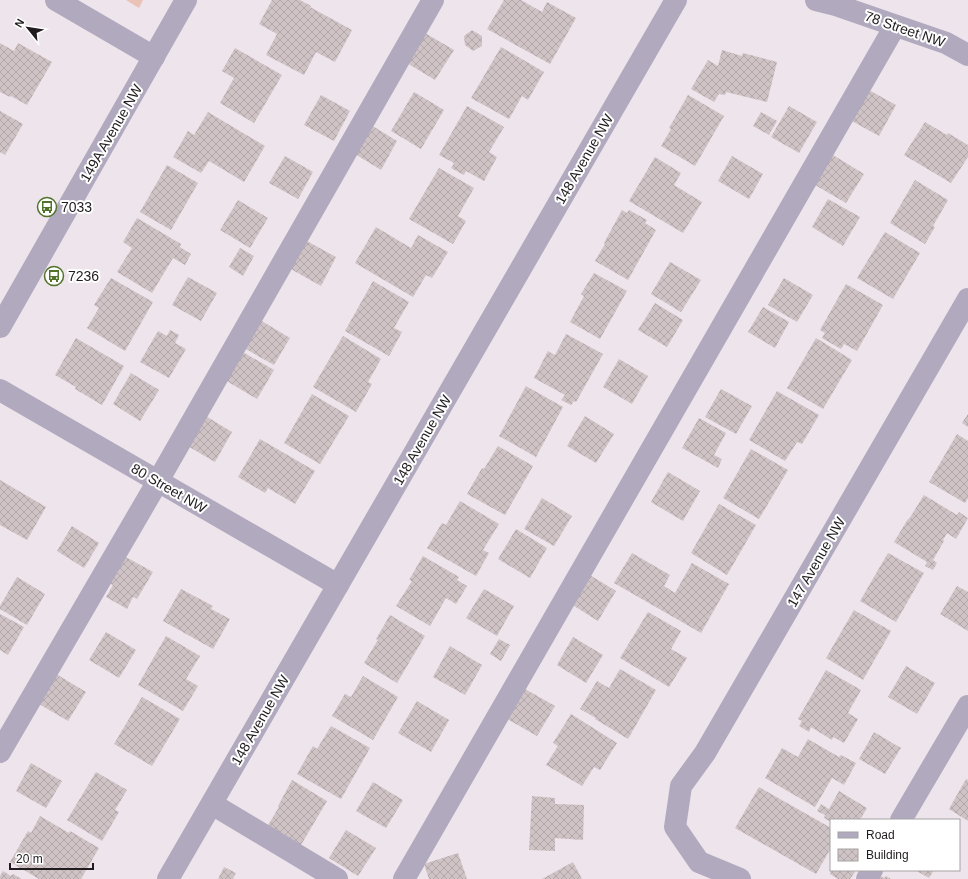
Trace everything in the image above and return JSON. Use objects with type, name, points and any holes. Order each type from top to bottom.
[{"type":"street","points":[[56,0],[154,57]]},
{"type":"street","name":"149A Avenue NW","points":[[0,327],[186,0]]},
{"type":"street","points":[[0,752],[158,481],[433,0]]},
{"type":"street","name":"148 Avenue NW","points":[[168,879],[676,0]]},
{"type":"street","name":"78 Street NW","points":[[816,0],[836,5],[946,43],[968,56]]},
{"type":"street","points":[[404,879],[895,26]]},
{"type":"street","name":"147 Avenue NW","points":[[740,879],[699,862],[675,827],[681,786],[705,753],[968,299]]},
{"type":"street","name":"80 Street NW","points":[[0,390],[338,585]]},
{"type":"street","points":[[902,819],[968,706]]},
{"type":"street","points":[[212,804],[337,879]]},
{"type":"green space","points":[[126,0],[143,0],[139,8]]},
{"type":"building","points":[[272,0],[300,0],[352,30],[335,62],[316,52],[304,75],[266,55],[277,34],[259,24]]},
{"type":"building","points":[[504,0],[521,0],[542,12],[547,2],[576,18],[550,64],[487,29]]},
{"type":"building","points":[[472,30],[482,36],[482,46],[473,51],[465,45],[464,36]]},
{"type":"building","points":[[425,33],[454,50],[435,80],[407,63]]},
{"type":"building","points":[[0,43],[14,51],[18,43],[52,62],[27,105],[0,92]]},
{"type":"building","points":[[501,47],[544,72],[528,100],[522,96],[509,119],[471,98]]},
{"type":"building","points":[[235,48],[282,75],[254,123],[220,103],[234,78],[222,71]]},
{"type":"building","points":[[722,50],[742,56],[743,53],[777,62],[767,102],[726,92],[725,95],[719,94],[714,102],[691,89],[708,60],[718,66]]},
{"type":"building","points":[[867,89],[896,105],[879,136],[850,120]]},
{"type":"building","points":[[414,92],[444,110],[421,149],[391,131]]},
{"type":"building","points":[[321,95],[350,111],[334,141],[304,125]]},
{"type":"building","points":[[688,95],[724,116],[695,166],[661,146],[671,129],[669,128]]},
{"type":"building","points":[[467,106],[504,127],[489,152],[497,157],[484,181],[466,171],[464,175],[451,168],[454,163],[439,155]]},
{"type":"building","points":[[789,106],[817,122],[799,153],[771,137]]},
{"type":"building","points":[[0,111],[23,124],[5,155],[0,152]]},
{"type":"building","points":[[208,112],[265,146],[244,182],[209,161],[201,173],[173,157],[188,131],[194,135]]},
{"type":"building","points":[[761,112],[777,121],[769,135],[753,126]]},
{"type":"building","points":[[925,122],[968,145],[968,157],[951,183],[904,155]]},
{"type":"building","points":[[371,125],[397,141],[381,170],[355,154]]},
{"type":"building","points":[[833,155],[864,174],[846,203],[815,185]]},
{"type":"building","points":[[285,156],[313,172],[298,199],[269,183]]},
{"type":"building","points":[[732,156],[763,174],[749,199],[718,181]]},
{"type":"building","points":[[655,157],[681,173],[674,185],[702,202],[683,233],[629,201]]},
{"type":"building","points":[[167,165],[198,183],[171,230],[140,212]]},
{"type":"building","points":[[439,168],[474,188],[458,216],[466,221],[453,244],[409,219]]},
{"type":"building","points":[[915,180],[948,200],[933,226],[935,227],[925,244],[890,223]]},
{"type":"building","points":[[828,199],[860,217],[843,246],[812,227]]},
{"type":"building","points":[[238,200],[268,218],[250,248],[220,230]]},
{"type":"building","points":[[622,210],[627,213],[629,210],[647,220],[645,223],[656,230],[628,280],[595,261]]},
{"type":"building","points":[[137,218],[181,244],[180,247],[191,254],[185,265],[173,258],[152,293],[117,272],[132,248],[123,242]]},
{"type":"building","points":[[376,227],[411,248],[418,235],[448,252],[432,278],[426,275],[413,297],[355,263]]},
{"type":"building","points":[[885,232],[920,253],[893,299],[857,278]]},
{"type":"building","points":[[305,240],[336,257],[321,286],[289,268]]},
{"type":"building","points":[[240,248],[254,256],[243,276],[229,267]]},
{"type":"building","points":[[670,262],[701,280],[681,312],[651,294]]},
{"type":"building","points":[[594,273],[627,291],[600,339],[570,322],[584,296],[581,294]]},
{"type":"building","points":[[188,277],[217,293],[201,321],[172,305]]},
{"type":"building","points":[[111,278],[153,302],[125,351],[87,328],[99,308],[94,305]]},
{"type":"building","points":[[784,278],[813,295],[797,322],[768,305]]},
{"type":"building","points":[[373,281],[409,302],[394,328],[402,332],[389,356],[345,331]]},
{"type":"building","points":[[846,284],[883,305],[857,351],[844,344],[841,349],[822,338],[825,333],[820,330]]},
{"type":"building","points":[[655,303],[683,320],[667,347],[638,330]]},
{"type":"building","points":[[763,307],[789,322],[775,348],[748,332]]},
{"type":"building","points":[[260,320],[290,338],[274,365],[244,348]]},
{"type":"building","points":[[170,330],[179,335],[175,343],[186,349],[169,378],[140,362],[158,331],[167,336]]},
{"type":"building","points":[[566,334],[603,354],[576,402],[574,401],[571,405],[561,400],[565,395],[534,378],[548,351],[555,355]]},
{"type":"building","points":[[343,336],[381,359],[368,382],[372,384],[356,412],[313,387]]},
{"type":"building","points":[[76,338],[124,366],[102,405],[55,375]]},
{"type":"building","points":[[816,338],[852,360],[823,409],[787,388]]},
{"type":"building","points":[[241,351],[274,370],[257,399],[225,380]]},
{"type":"building","points":[[619,359],[648,376],[632,404],[603,387]]},
{"type":"building","points":[[131,373],[159,390],[140,421],[113,404]]},
{"type":"building","points":[[526,386],[563,407],[536,457],[499,436]]},
{"type":"building","points":[[721,389],[752,406],[736,434],[705,417]]},
{"type":"building","points":[[777,391],[819,415],[802,444],[797,442],[785,461],[749,440]]},
{"type":"building","points":[[312,394],[349,416],[320,464],[284,443]]},
{"type":"building","points":[[968,414],[968,427],[962,423]]},
{"type":"building","points":[[204,415],[232,432],[215,462],[186,445]]},
{"type":"building","points":[[585,416],[614,434],[596,463],[567,446]]},
{"type":"building","points":[[699,418],[726,433],[714,455],[722,459],[718,468],[682,448]]},
{"type":"building","points":[[957,434],[968,441],[968,498],[965,503],[929,482]]},
{"type":"building","points":[[260,439],[315,471],[295,504],[268,488],[265,493],[238,477]]},
{"type":"building","points":[[498,446],[533,466],[505,515],[467,494],[482,468],[484,469]]},
{"type":"building","points":[[751,449],[788,470],[759,519],[723,498]]},
{"type":"building","points":[[668,472],[700,491],[683,521],[651,502]]},
{"type":"building","points":[[0,480],[46,507],[27,540],[0,525]]},
{"type":"building","points":[[924,495],[957,515],[959,512],[968,518],[956,539],[947,533],[933,560],[937,563],[933,570],[925,566],[927,562],[894,542]]},
{"type":"building","points":[[542,498],[572,516],[554,546],[524,529]]},
{"type":"building","points":[[460,501],[499,524],[483,550],[489,553],[476,576],[427,548],[442,523],[446,525]]},
{"type":"building","points":[[719,504],[756,525],[727,575],[691,553]]},
{"type":"building","points":[[72,526],[99,543],[84,568],[57,551]]},
{"type":"building","points":[[516,529],[547,548],[530,578],[498,559]]},
{"type":"building","points":[[632,553],[670,575],[664,586],[675,593],[692,563],[729,584],[701,633],[614,583]]},
{"type":"building","points":[[888,553],[924,573],[896,622],[860,601]]},
{"type":"building","points":[[124,556],[153,572],[137,599],[133,597],[127,609],[106,597],[113,585],[109,583]]},
{"type":"building","points":[[423,556],[459,577],[457,580],[467,586],[456,604],[446,598],[430,626],[396,606],[412,581],[409,580]]},
{"type":"building","points":[[588,574],[616,591],[598,621],[571,604]]},
{"type":"building","points":[[17,577],[45,594],[27,625],[0,609],[0,606]]},
{"type":"building","points":[[957,586],[968,592],[968,631],[940,614]]},
{"type":"building","points":[[181,589],[213,606],[211,609],[230,619],[213,649],[163,621]]},
{"type":"building","points":[[484,589],[514,606],[497,636],[466,618]]},
{"type":"building","points":[[854,610],[891,631],[863,680],[826,658]]},
{"type":"building","points":[[648,612],[681,631],[671,649],[687,658],[669,687],[620,658]]},
{"type":"building","points":[[0,614],[24,627],[8,655],[0,650]]},
{"type":"building","points":[[390,615],[425,636],[397,683],[364,663],[378,640],[376,639]]},
{"type":"building","points":[[106,632],[136,650],[119,678],[89,660]]},
{"type":"building","points":[[166,636],[200,656],[186,679],[198,686],[183,711],[138,685]]},
{"type":"building","points":[[573,637],[603,655],[586,683],[557,665]]},
{"type":"building","points":[[499,639],[510,645],[501,661],[490,654]]},
{"type":"building","points":[[450,646],[482,665],[465,695],[433,677]]},
{"type":"building","points":[[906,666],[935,683],[917,714],[888,697]]},
{"type":"building","points":[[620,669],[656,690],[628,739],[580,709],[597,681],[609,688]]},
{"type":"building","points":[[826,670],[861,690],[848,713],[858,719],[844,743],[833,737],[832,740],[811,727],[809,732],[799,726],[802,721],[798,719]]},
{"type":"building","points":[[56,674],[86,692],[68,721],[39,704]]},
{"type":"building","points":[[363,676],[398,697],[373,740],[332,716],[345,694],[351,697]]},
{"type":"building","points":[[525,689],[555,706],[537,736],[507,719]]},
{"type":"building","points":[[142,697],[180,719],[152,766],[114,744]]},
{"type":"building","points":[[417,701],[449,720],[431,752],[398,733]]},
{"type":"building","points":[[571,714],[617,743],[600,770],[594,767],[582,786],[546,765],[558,746],[553,743]]},
{"type":"building","points":[[331,726],[370,748],[341,799],[297,774],[313,746],[317,749]]},
{"type":"building","points":[[874,732],[901,748],[885,774],[859,759]]},
{"type":"building","points":[[808,739],[839,757],[841,755],[856,763],[844,785],[832,778],[815,807],[765,778],[782,748],[798,757]]},
{"type":"building","points":[[31,763],[62,781],[46,808],[16,791]]},
{"type":"building","points":[[96,772],[127,790],[115,810],[119,812],[102,841],[67,820]]},
{"type":"building","points":[[966,779],[968,780],[968,821],[949,809]]},
{"type":"building","points":[[292,780],[327,801],[298,850],[265,830],[279,807],[278,806]]},
{"type":"building","points":[[373,782],[403,800],[386,828],[356,811]]},
{"type":"building","points":[[759,787],[830,827],[830,850],[816,874],[735,828]]},
{"type":"building","points":[[839,791],[867,808],[861,819],[830,819],[830,821],[824,818],[825,815],[817,811],[821,804],[829,809]]},
{"type":"building","points":[[532,796],[555,798],[555,804],[584,805],[583,840],[555,838],[555,851],[529,850]]},
{"type":"building","points":[[40,816],[99,848],[81,879],[39,879],[10,862],[28,831],[31,833]]},
{"type":"building","points":[[346,830],[376,848],[358,876],[329,858]]},
{"type":"building","points":[[458,853],[467,879],[429,879],[424,864]]},
{"type":"building","points":[[573,862],[582,879],[542,879]]},
{"type":"building","points":[[224,867],[236,873],[233,879],[218,879]]},
{"type":"building","points":[[3,871],[11,876],[13,874],[22,879],[0,879]]},
{"type":"building","points":[[832,871],[855,872],[850,879],[838,879],[830,874]]},
{"type":"building","points":[[917,871],[933,871],[929,878]]},
{"type":"building","points":[[880,876],[884,878],[886,876],[891,879],[878,879]]},
{"type":"place","name":"7033","points":[[47,207]]},
{"type":"place","name":"7236","points":[[54,276]]}]
